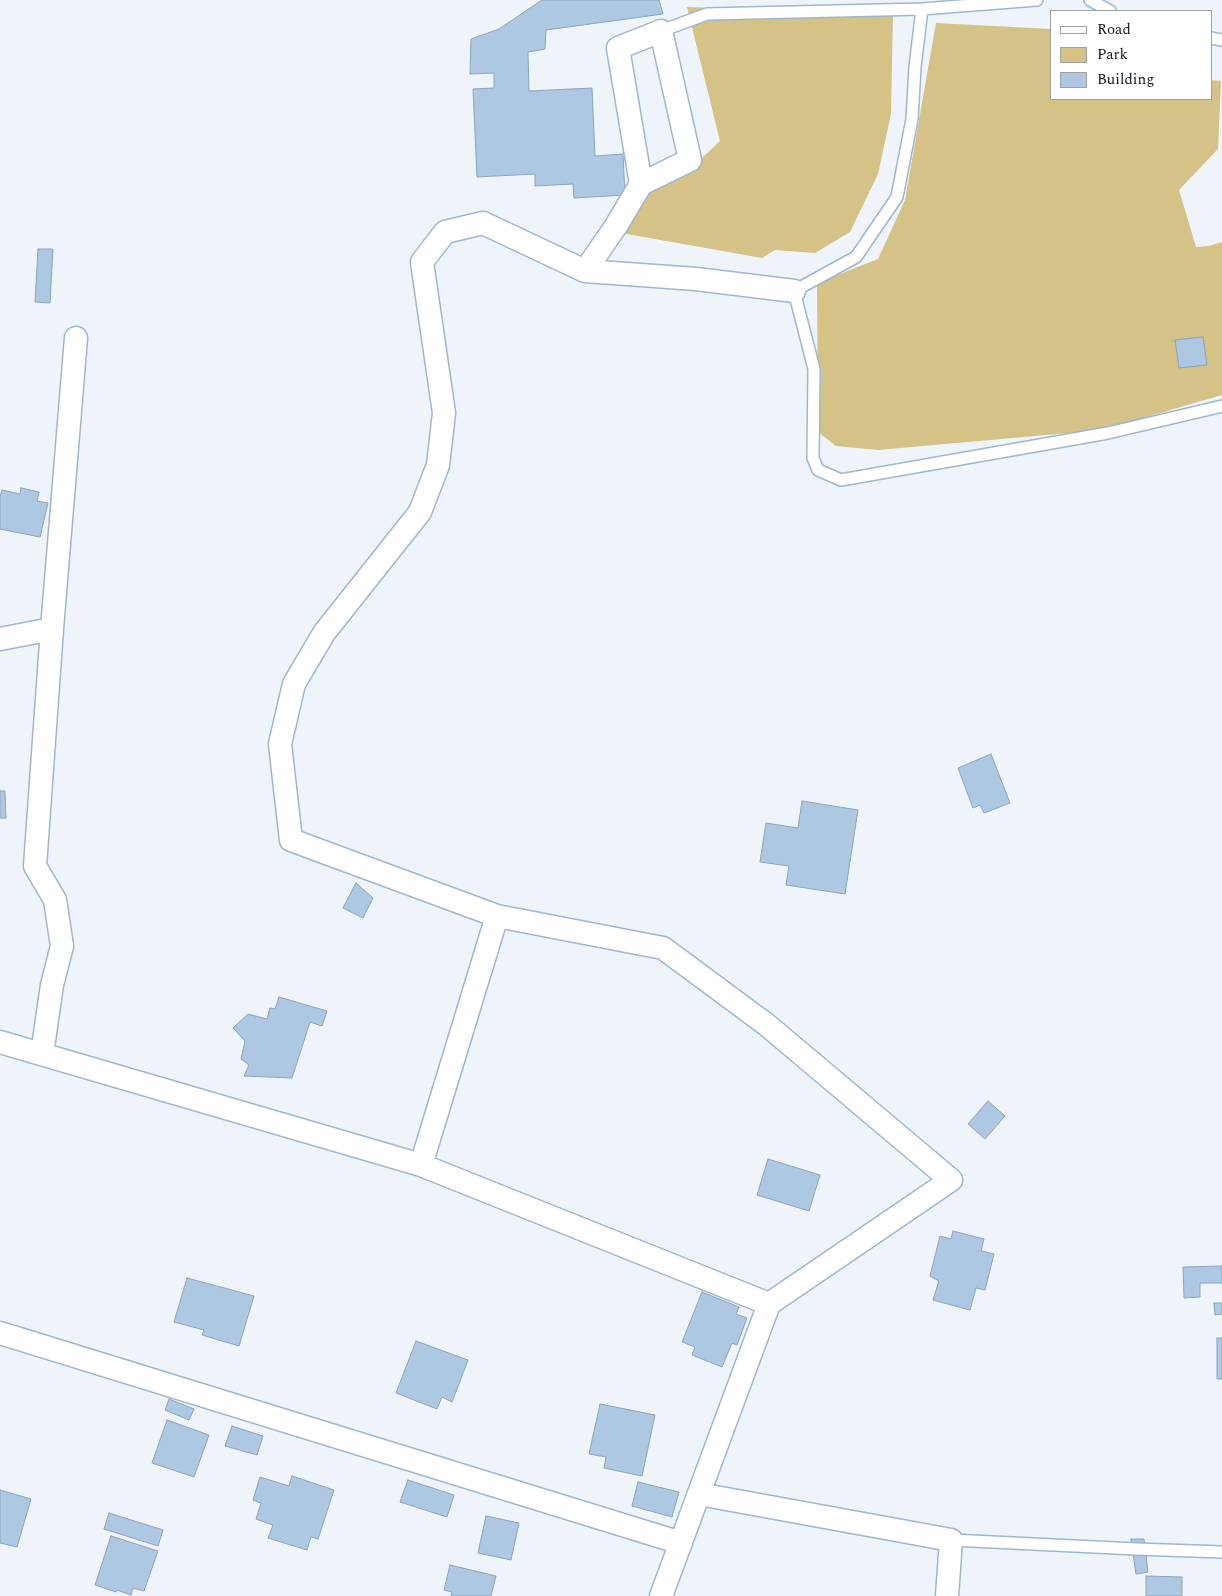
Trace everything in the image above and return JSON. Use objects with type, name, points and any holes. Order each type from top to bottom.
[{"type":"street","points":[[585,271],[616,226],[641,184],[690,160],[661,31],[618,48],[641,184]]},
{"type":"street","points":[[661,1596],[769,1304],[951,1180],[767,1025],[663,948],[497,916],[292,840],[280,744],[294,684],[324,633],[420,512],[438,465],[444,413],[422,262],[444,232],[484,224],[585,271],[696,279],[794,290]]},
{"type":"street","points":[[42,1054],[52,985],[62,946],[55,900],[35,866],[76,338]]},
{"type":"street","points":[[0,639],[52,629]]},
{"type":"street","points":[[421,1165],[497,916]]},
{"type":"street","points":[[0,1042],[421,1165],[769,1304]]},
{"type":"street","points":[[0,1333],[681,1543]]},
{"type":"street","points":[[699,1494],[951,1540],[946,1596]]},
{"type":"lane","points":[[661,31],[708,14],[922,9],[1038,0]]},
{"type":"lane","points":[[1090,0],[1108,10]]},
{"type":"lane","points":[[922,9],[915,67],[912,119],[897,198],[856,257],[794,290],[814,369],[813,458],[818,470],[841,480],[1108,433],[1222,406]]},
{"type":"lane","points":[[951,1540],[1136,1550],[1222,1552]]},
{"type":"green space","points":[[687,7],[893,14],[891,114],[878,174],[850,232],[815,253],[775,250],[762,258],[610,231],[636,188],[684,175],[720,141]]},
{"type":"green space","points":[[936,23],[1050,29],[1050,100],[1212,100],[1212,80],[1221,81],[1218,149],[1179,190],[1196,247],[1222,242],[1222,395],[1102,430],[878,450],[836,446],[818,432],[817,283],[878,259],[905,200]]},
{"type":"building","points":[[542,0],[659,0],[663,14],[546,30],[545,49],[528,52],[529,91],[592,88],[595,156],[623,154],[625,195],[574,198],[573,184],[535,186],[535,174],[477,177],[473,89],[494,88],[494,73],[470,74],[471,39],[499,29]]},
{"type":"building","points":[[38,249],[53,249],[50,303],[35,302]]},
{"type":"building","points":[[1203,337],[1207,365],[1179,368],[1175,340]]},
{"type":"building","points":[[21,488],[39,492],[37,501],[48,503],[40,537],[0,529],[0,497],[2,490],[20,494]]},
{"type":"building","points":[[991,754],[1010,803],[984,813],[980,805],[973,808],[958,768]]},
{"type":"building","points":[[0,791],[5,791],[6,818],[0,818]]},
{"type":"building","points":[[802,801],[858,810],[845,894],[786,885],[789,866],[760,862],[766,823],[798,828]]},
{"type":"building","points":[[356,883],[373,898],[363,918],[343,908]]},
{"type":"building","points":[[279,997],[327,1011],[322,1026],[310,1022],[292,1078],[244,1076],[249,1065],[241,1059],[245,1041],[233,1028],[248,1014],[267,1019],[270,1008],[275,1009]]},
{"type":"building","points":[[988,1101],[1005,1116],[985,1139],[968,1124]]},
{"type":"building","points":[[768,1159],[820,1175],[809,1211],[757,1195]]},
{"type":"building","points":[[953,1231],[984,1239],[981,1251],[994,1254],[985,1290],[976,1288],[970,1310],[933,1300],[939,1281],[930,1276],[940,1236],[951,1239]]},
{"type":"building","points":[[1222,1266],[1222,1283],[1200,1283],[1200,1297],[1184,1298],[1183,1267]]},
{"type":"building","points":[[187,1278],[254,1296],[239,1346],[202,1335],[204,1330],[174,1322]]},
{"type":"building","points":[[702,1292],[739,1307],[736,1314],[747,1318],[737,1345],[732,1343],[722,1367],[692,1355],[695,1347],[682,1342]]},
{"type":"building","points":[[1214,1303],[1222,1303],[1222,1314],[1215,1315]]},
{"type":"building","points":[[1217,1338],[1222,1338],[1222,1379],[1217,1379]]},
{"type":"building","points":[[416,1341],[468,1360],[452,1402],[442,1397],[437,1409],[396,1393]]},
{"type":"building","points":[[169,1399],[194,1409],[189,1420],[165,1410]]},
{"type":"building","points":[[600,1404],[655,1415],[642,1476],[604,1468],[606,1457],[589,1454]]},
{"type":"building","points":[[167,1420],[209,1435],[194,1477],[152,1463]]},
{"type":"building","points":[[232,1426],[263,1436],[257,1455],[225,1446]]},
{"type":"building","points":[[292,1476],[334,1490],[318,1539],[311,1537],[307,1550],[268,1538],[273,1525],[256,1519],[261,1503],[253,1500],[260,1477],[289,1486]]},
{"type":"building","points":[[408,1480],[454,1495],[447,1517],[400,1502]]},
{"type":"building","points":[[638,1482],[679,1492],[672,1517],[632,1506]]},
{"type":"building","points":[[0,1490],[31,1499],[17,1547],[0,1543]]},
{"type":"building","points":[[109,1513],[163,1530],[158,1546],[104,1529]]},
{"type":"building","points":[[486,1516],[519,1523],[511,1560],[478,1553]]},
{"type":"building","points":[[111,1536],[158,1551],[144,1591],[133,1588],[131,1595],[95,1585]]},
{"type":"building","points":[[1131,1539],[1144,1539],[1148,1572],[1136,1574]]},
{"type":"building","points":[[450,1565],[496,1576],[491,1596],[451,1596],[452,1592],[444,1590]]},
{"type":"building","points":[[1146,1576],[1182,1577],[1182,1596],[1146,1596]]}]
